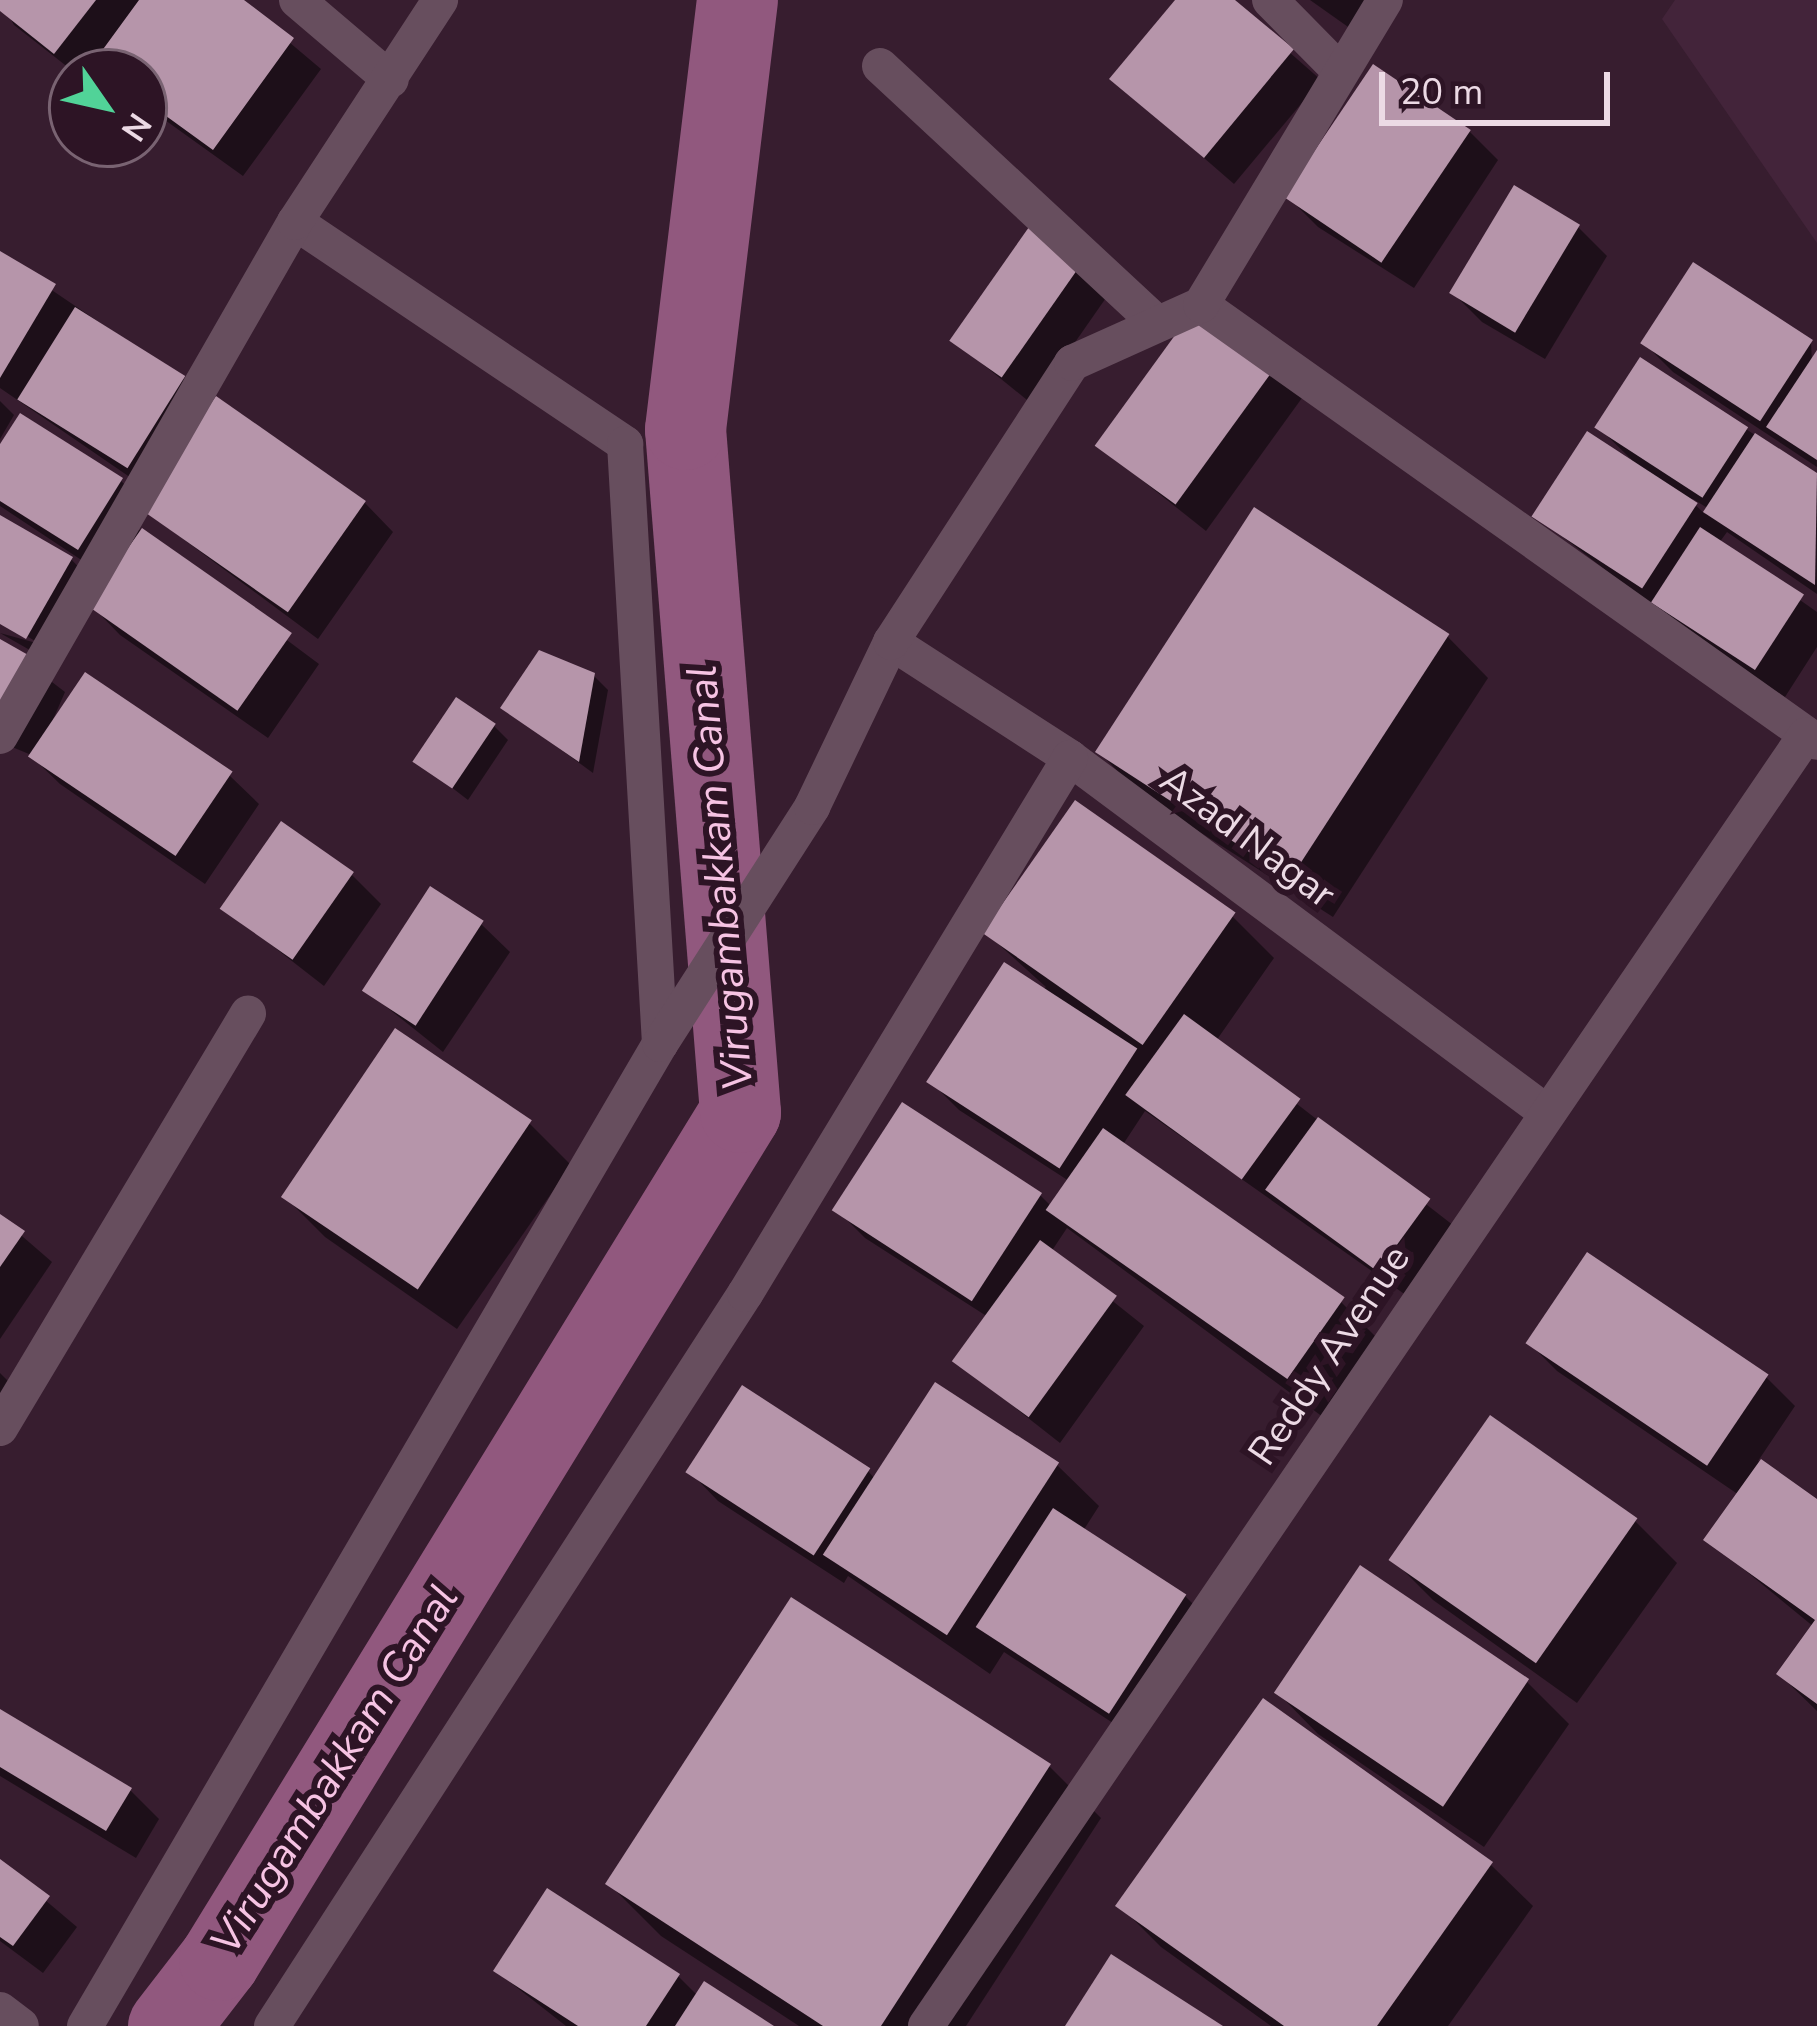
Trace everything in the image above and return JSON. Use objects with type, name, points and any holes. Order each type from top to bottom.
[{"type":"street","points":[[297,0],[391,80]]},
{"type":"street","points":[[0,736],[295,222],[440,0]]},
{"type":"street","points":[[1270,0],[1337,69]]},
{"type":"street","points":[[85,2026],[660,1044],[812,807],[891,642],[1072,363],[1201,305],[1337,69],[1385,0]]},
{"type":"street","points":[[880,66],[1157,324]]},
{"type":"street","points":[[295,222],[625,444],[660,1044]]},
{"type":"street","points":[[1201,305],[1812,738]]},
{"type":"street","name":"Azad Nagar","points":[[891,642],[1070,758],[1546,1112]]},
{"type":"street","name":"Reddy Avenue","points":[[926,2026],[1546,1112],[1812,738]]},
{"type":"street","points":[[272,2026],[745,1294],[1070,758]]},
{"type":"street","points":[[0,1428],[248,1013]]},
{"type":"street","points":[[0,2010],[21,2026]]},
{"type":"shaded area","points":[[1675,0],[1817,0],[1817,243],[1662,19]]},
{"type":"building","points":[[0,0],[96,0],[59,48],[48,49],[0,11]]},
{"type":"building","points":[[139,0],[244,0],[294,38],[213,150],[168,117],[168,48],[104,48]]},
{"type":"building","points":[[1175,0],[1235,0],[1294,49],[1204,158],[1109,79]]},
{"type":"building","points":[[1373,64],[1471,130],[1381,263],[1284,197]]},
{"type":"building","points":[[1514,185],[1580,225],[1515,333],[1449,293]]},
{"type":"building","points":[[1029,227],[1081,264],[1002,378],[949,341]]},
{"type":"building","points":[[0,251],[56,284],[0,378]]},
{"type":"building","points":[[1693,262],[1813,340],[1760,421],[1640,343]]},
{"type":"building","points":[[75,307],[185,376],[127,468],[17,399]]},
{"type":"building","points":[[1194,309],[1275,368],[1176,505],[1095,446]]},
{"type":"building","points":[[1817,350],[1817,460],[1766,427]]},
{"type":"building","points":[[1640,357],[1748,427],[1702,498],[1594,427]]},
{"type":"building","points":[[216,396],[366,501],[288,612],[138,507]]},
{"type":"building","points":[[20,413],[123,478],[78,550],[0,501],[0,444]]},
{"type":"building","points":[[1587,431],[1698,503],[1642,588],[1531,517]]},
{"type":"building","points":[[1755,433],[1817,473],[1815,585],[1703,512]]},
{"type":"building","points":[[1254,507],[1449,634],[1290,879],[1095,752]]},
{"type":"building","points":[[0,515],[73,557],[26,639],[0,624]]},
{"type":"building","points":[[1700,527],[1804,595],[1755,670],[1651,602]]},
{"type":"building","points":[[142,528],[292,633],[237,711],[88,606]]},
{"type":"building","points":[[0,639],[37,660],[0,726]]},
{"type":"building","points":[[539,650],[595,673],[579,762],[500,708]]},
{"type":"building","points":[[85,672],[233,772],[176,856],[28,757]]},
{"type":"building","points":[[456,697],[496,724],[452,789],[412,762]]},
{"type":"building","points":[[1075,800],[1236,912],[1143,1045],[982,933]]},
{"type":"building","points":[[281,821],[354,872],[293,960],[220,909]]},
{"type":"building","points":[[430,886],[484,921],[416,1026],[362,991]]},
{"type":"building","points":[[1004,962],[1137,1049],[1059,1169],[926,1082]]},
{"type":"building","points":[[1184,1014],[1300,1099],[1242,1180],[1125,1095]]},
{"type":"building","points":[[395,1028],[532,1120],[418,1289],[281,1197]]},
{"type":"building","points":[[902,1102],[1042,1193],[972,1301],[832,1210]]},
{"type":"building","points":[[1318,1117],[1430,1199],[1378,1272],[1265,1190]]},
{"type":"building","points":[[1103,1128],[1345,1297],[1287,1379],[1046,1210]]},
{"type":"building","points":[[0,1214],[25,1231],[0,1267]]},
{"type":"building","points":[[1040,1240],[1117,1296],[1029,1417],[952,1361]]},
{"type":"building","points":[[1587,1252],[1769,1374],[1707,1466],[1525,1343]]},
{"type":"building","points":[[935,1382],[1059,1463],[947,1635],[823,1555]]},
{"type":"building","points":[[742,1385],[870,1468],[814,1556],[685,1472]]},
{"type":"building","points":[[1490,1415],[1637,1518],[1536,1663],[1388,1560]]},
{"type":"building","points":[[1761,1459],[1817,1499],[1817,1704],[1776,1674],[1815,1620],[1703,1540]]},
{"type":"building","points":[[1053,1508],[1186,1595],[1109,1714],[976,1627]]},
{"type":"building","points":[[1360,1565],[1529,1679],[1443,1807],[1274,1693]]},
{"type":"building","points":[[791,1597],[1051,1764],[881,2026],[823,2026],[605,1884]]},
{"type":"building","points":[[1263,1698],[1493,1862],[1377,2026],[1284,2026],[1115,1906]]},
{"type":"building","points":[[0,1709],[132,1788],[106,1831],[0,1767]]},
{"type":"building","points":[[0,1859],[50,1896],[13,1946],[0,1937]]},
{"type":"building","points":[[547,1888],[680,1974],[646,2026],[578,2026],[493,1971]]},
{"type":"building","points":[[1111,1954],[1223,2026],[1065,2026]]},
{"type":"building","points":[[704,1981],[774,2026],[675,2026]]},
{"type":"waterway","name":"Virugambakkam Canal","points":[[168,2026],[219,1960],[740,1112],[685,429],[737,0]]}]
